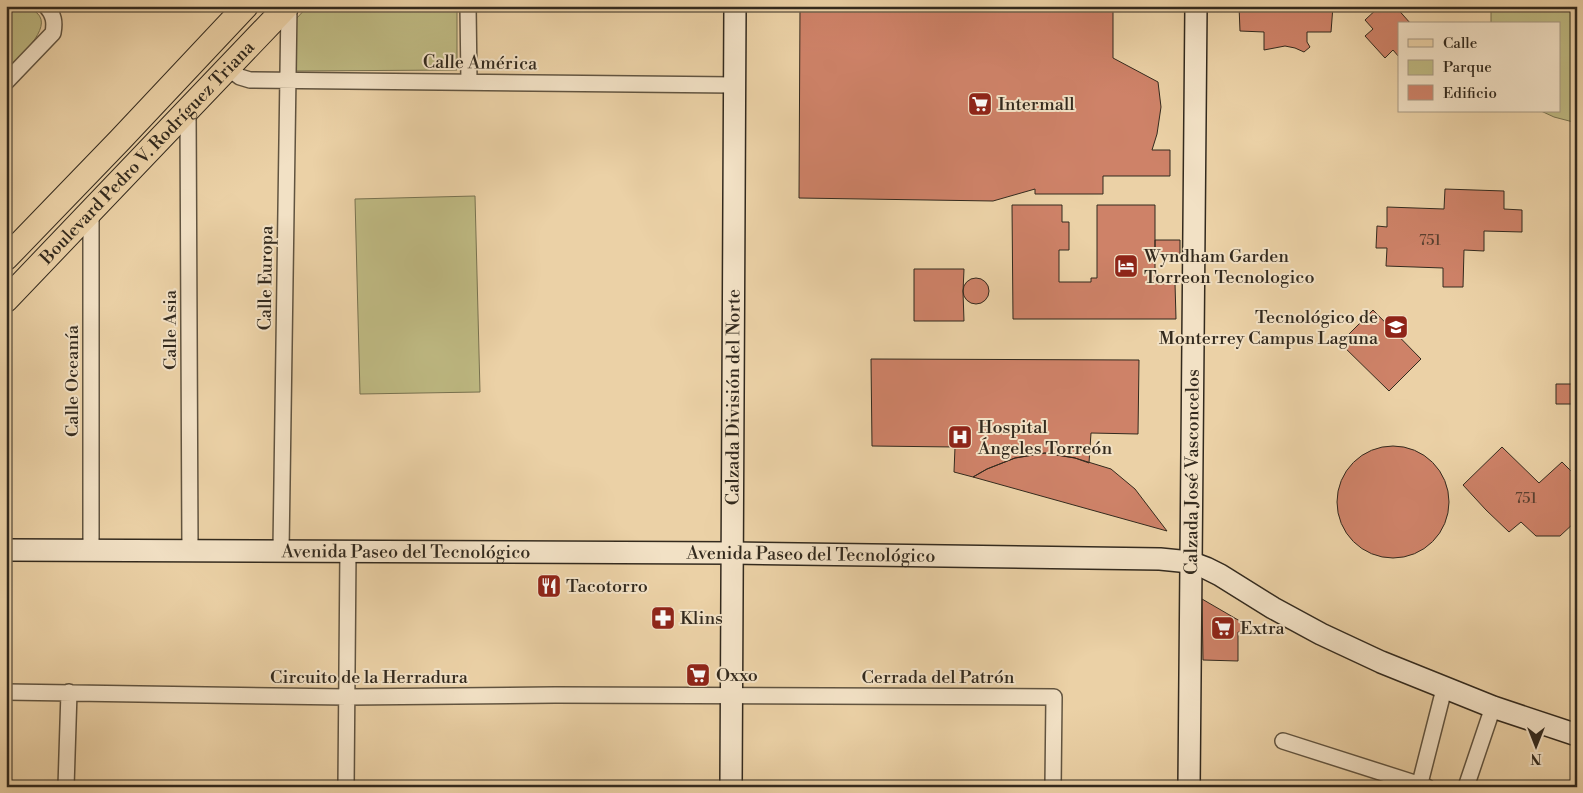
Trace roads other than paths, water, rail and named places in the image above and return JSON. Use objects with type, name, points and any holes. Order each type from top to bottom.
[{"type":"main road","name":"Boulevard Pedro V. Rodríguez Triana","points":[[6,258],[246,6]]},
{"type":"main road","name":"Boulevard Pedro V. Rodríguez Triana","points":[[6,300],[288,6]]},
{"type":"main road","name":"Calzada División del Norte","points":[[731,787],[735,6]]},
{"type":"main road","name":"Calzada José Vasconcelos","points":[[1189,787],[1196,6]]},
{"type":"main road","points":[[91,211],[90,186],[112,148]]},
{"type":"main road","name":"Avenida Paseo del Tecnológico","points":[[6,550],[733,553],[1160,559],[1190,562],[1220,574],[1274,608],[1321,634],[1380,662],[1444,689],[1577,735]]},
{"type":"street","points":[[6,82],[53,33],[55,22],[52,13],[46,6]]},
{"type":"street","name":"Calle Europa","points":[[281,550],[288,6]]},
{"type":"street","points":[[468,6],[468,82]]},
{"type":"street","name":"Calle América","points":[[228,68],[240,77],[250,80],[734,85]]},
{"type":"street","name":"Calle Asia","points":[[188,110],[190,550]]},
{"type":"street","name":"Calle Oceanía","points":[[91,211],[91,550]]},
{"type":"street","points":[[346,787],[348,551]]},
{"type":"street","points":[[1283,741],[1422,786],[1444,689]]},
{"type":"street","name":"Circuito de la Herradura","points":[[6,692],[347,696],[732,695]]},
{"type":"street","points":[[66,787],[69,692]]},
{"type":"street","name":"Cerrada del Patrón","points":[[732,695],[1054,697],[1053,787]]},
{"type":"street","points":[[1466,787],[1493,707]]},
{"type":"place","name":"Intermall","points":[[980,104]]},
{"type":"place","name":"Wyndham Garden Torreon Tecnologico","points":[[1126,266]]},
{"type":"place","name":"Tecnológico de Monterrey Campus Laguna","points":[[1396,327]]},
{"type":"place","name":"Hospital Ángeles Torreón","points":[[960,437]]},
{"type":"place","name":"Tacotorro","points":[[549,586]]},
{"type":"place","name":"Klins","points":[[663,618]]},
{"type":"place","name":"Extra","points":[[1223,628]]},
{"type":"place","name":"Oxxo","points":[[698,675]]}]
